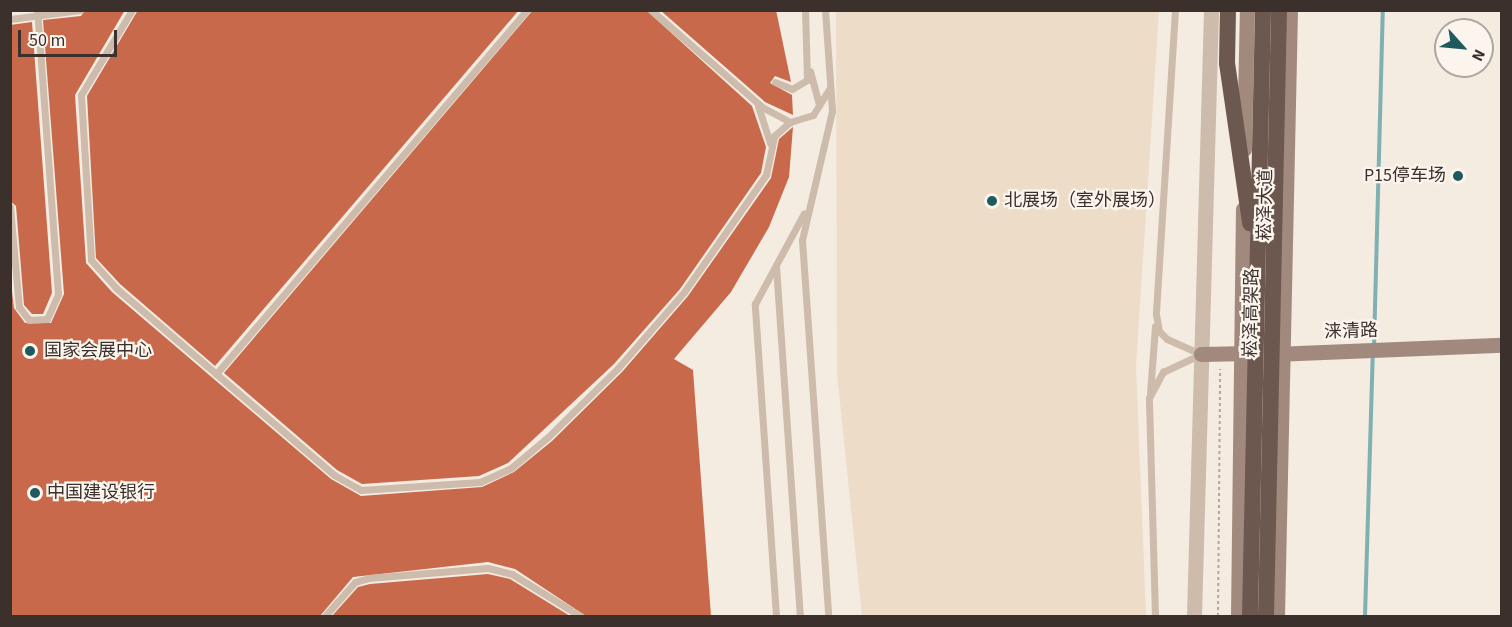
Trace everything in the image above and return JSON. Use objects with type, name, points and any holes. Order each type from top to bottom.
[{"type":"highway","points":[[1228,10],[1227,63],[1257,271]]},
{"type":"highway","name":"崧泽高架路","points":[[1250,616],[1263,10]]},
{"type":"highway","name":"崧泽高架路","points":[[1268,616],[1267,545],[1279,10]]},
{"type":"main road","name":"崧泽大道","points":[[1238,616],[1247,10]]},
{"type":"main road","name":"崧泽大道","points":[[1277,616],[1290,10]]},
{"type":"main road","name":"涞清路","points":[[1201,354],[1283,354],[1502,345]]},
{"type":"street","points":[[1194,616],[1211,10]]},
{"type":"lane","points":[[10,19],[80,10]]},
{"type":"lane","points":[[132,10],[81,94],[87,245],[98,272],[348,486],[372,490],[495,478],[584,404],[684,292],[766,175],[771,146],[780,128],[790,122],[813,115],[830,88]]},
{"type":"lane","points":[[216,374],[527,10]]},
{"type":"lane","points":[[651,10],[776,117],[790,122]]},
{"type":"lane","points":[[805,10],[810,71],[819,104]]},
{"type":"lane","points":[[825,10],[830,88],[829,139],[804,227],[802,260],[828,616]]},
{"type":"lane","points":[[1155,616],[1149,398],[1175,10]]},
{"type":"lane","points":[[10,207],[19,308],[29,320],[47,319],[58,294],[37,14]]},
{"type":"lane","points":[[775,82],[792,89],[807,80],[810,71]]},
{"type":"lane","points":[[749,94],[763,116],[771,146]]},
{"type":"lane","points":[[776,616],[755,318],[758,293],[776,266],[813,195]]},
{"type":"lane","points":[[776,266],[800,616]]},
{"type":"lane","points":[[1156,314],[1159,331],[1167,339],[1201,354]]},
{"type":"lane","points":[[1149,398],[1163,372],[1201,354]]},
{"type":"lane","points":[[325,616],[355,582],[369,578],[488,568],[512,574],[580,616]]},
{"type":"path","points":[[1218,616],[1220,354]]},
{"type":"shaded area","name":"北展场（室外展场）","points":[[836,11],[1159,11],[1136,366],[1146,616],[862,616],[837,373]]},
{"type":"building","points":[[85,10],[125,10],[75,95],[86,263],[112,292],[331,479],[361,496],[482,487],[514,472],[552,441],[622,372],[688,296],[771,178],[779,139],[793,127],[789,177],[769,227],[731,292],[674,359],[693,370],[711,616],[586,616],[515,569],[488,562],[353,577],[320,616],[10,616],[10,275],[14,308],[25,323],[51,323],[64,294],[43,20],[81,16]]},
{"type":"building","points":[[138,10],[519,10],[215,366],[120,284],[96,258],[87,96]]},
{"type":"building","points":[[533,10],[646,10],[752,106],[766,147],[761,173],[680,289],[614,364],[508,463],[479,476],[362,484],[337,470],[224,373]]},
{"type":"building","points":[[660,10],[776,10],[791,82],[775,76],[770,83],[792,95],[793,115],[765,102]]},
{"type":"building","points":[[32,22],[52,293],[43,314],[32,314],[24,305],[16,206],[10,201],[10,25]]},
{"type":"building","points":[[488,574],[510,579],[570,616],[332,616],[358,587]]},
{"type":"waterway","points":[[1374,346],[1383,10]]},
{"type":"waterway","points":[[1365,616],[1373,353]]},
{"type":"place","name":"P15停车场","points":[[1458,176]]},
{"type":"place","name":"北展场（室外展场）","points":[[992,201]]},
{"type":"place","name":"国家会展中心","points":[[30,351]]},
{"type":"place","name":"中国建设银行","points":[[35,493]]}]
